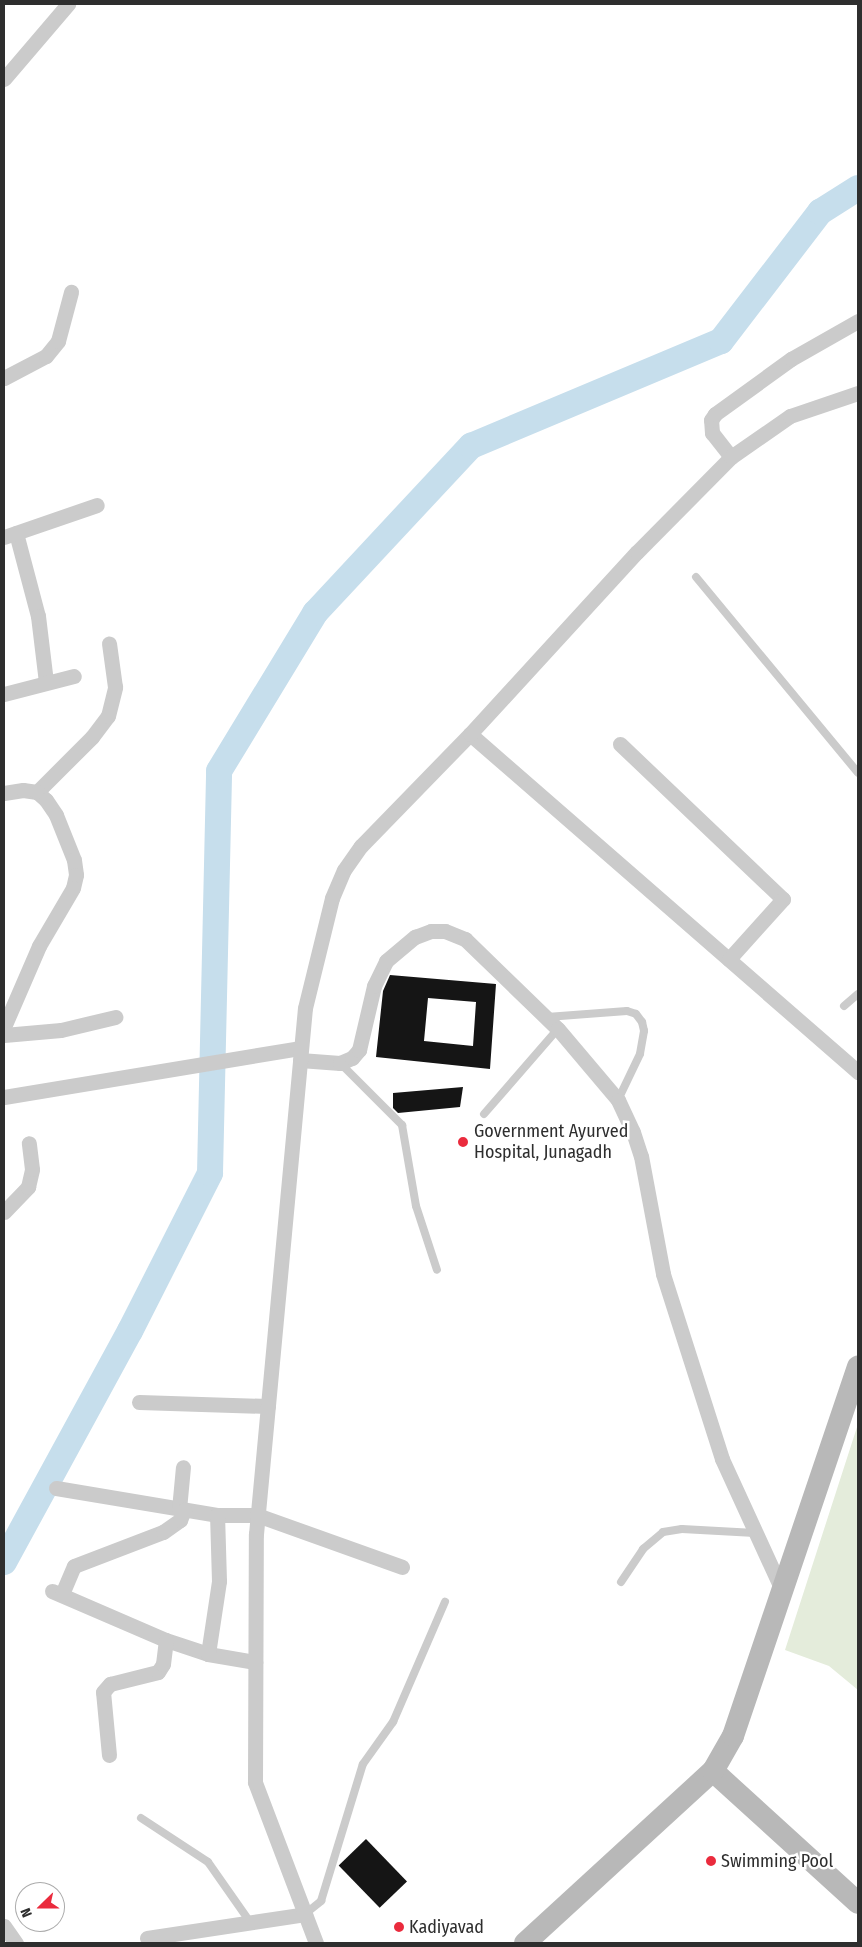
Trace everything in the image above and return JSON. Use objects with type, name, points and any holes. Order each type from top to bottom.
[{"type":"street","points":[[4,79],[68,4]]},
{"type":"street","points":[[4,378],[46,356],[58,341],[71,292]]},
{"type":"street","points":[[731,457],[712,433],[711,420],[715,414],[791,359],[858,321]]},
{"type":"street","points":[[316,1943],[255,1782],[255,1662],[257,1515],[305,1008],[321,929],[344,870],[361,846],[470,734],[637,552],[731,457],[790,416],[858,393]]},
{"type":"street","points":[[46,682],[38,616],[10,535],[97,505]]},
{"type":"street","points":[[37,792],[92,737],[108,716],[116,687],[109,643]]},
{"type":"street","points":[[4,694],[74,676]]},
{"type":"street","points":[[470,734],[858,1072]]},
{"type":"street","points":[[620,744],[783,899],[729,959]]},
{"type":"street","points":[[4,793],[23,790],[37,792],[56,816],[74,860],[76,875],[73,888],[40,946],[4,1028]]},
{"type":"street","points":[[4,1097],[300,1054],[340,1063],[359,1050],[374,986],[386,962],[415,937],[431,931],[445,931],[465,939],[558,1029],[618,1100],[641,1156],[663,1274],[722,1459],[784,1592]]},
{"type":"street","points":[[4,1035],[61,1030],[115,1017]]},
{"type":"street","points":[[4,1212],[28,1187],[32,1170],[29,1143]]},
{"type":"street","points":[[525,1943],[713,1771],[734,1736],[784,1592],[858,1367]]},
{"type":"street","points":[[139,1402],[268,1406]]},
{"type":"street","points":[[183,1467],[180,1520],[163,1532],[74,1566],[57,1592],[166,1640],[208,1654],[255,1662]]},
{"type":"street","points":[[56,1488],[217,1515],[257,1515],[402,1567]]},
{"type":"street","points":[[208,1654],[219,1581],[217,1515]]},
{"type":"street","points":[[109,1755],[103,1692],[110,1684],[158,1672],[163,1664],[166,1640]]},
{"type":"street","points":[[713,1771],[858,1902]]},
{"type":"street","points":[[147,1938],[305,1914]]},
{"type":"street","points":[[4,1926],[16,1943]]},
{"type":"lane","points":[[696,577],[858,773]]},
{"type":"lane","points":[[844,1006],[858,994]]},
{"type":"lane","points":[[546,1017],[627,1011],[636,1014],[644,1031],[640,1054],[618,1100]]},
{"type":"lane","points":[[484,1114],[558,1029]]},
{"type":"lane","points":[[340,1063],[402,1125],[416,1206],[436,1270]]},
{"type":"lane","points":[[621,1582],[643,1549],[663,1532],[682,1529],[755,1533]]},
{"type":"lane","points":[[305,1914],[321,1901],[363,1764],[393,1722],[445,1602]]},
{"type":"lane","points":[[141,1818],[208,1862],[250,1922]]},
{"type":"green space","points":[[858,1424],[858,1690],[829,1666],[785,1650]]},
{"type":"building","points":[[390,975],[496,984],[490,1069],[376,1057],[383,991]],"holes":[[[428,998],[476,1002],[473,1046],[424,1041]]]},
{"type":"building","points":[[463,1087],[460,1107],[398,1113],[393,1108],[393,1093]]},
{"type":"building","points":[[366,1839],[407,1881],[380,1908],[339,1865]]},
{"type":"waterway","points":[[4,1562],[130,1331],[210,1173],[219,771],[315,613],[471,446],[721,341],[820,212],[858,188]]},
{"type":"place","name":"Government Ayurved Hospital, Junagadh","points":[[463,1142]]},
{"type":"place","name":"Swimming Pool","points":[[711,1861]]},
{"type":"place","name":"Kadiyavad","points":[[399,1927]]}]
